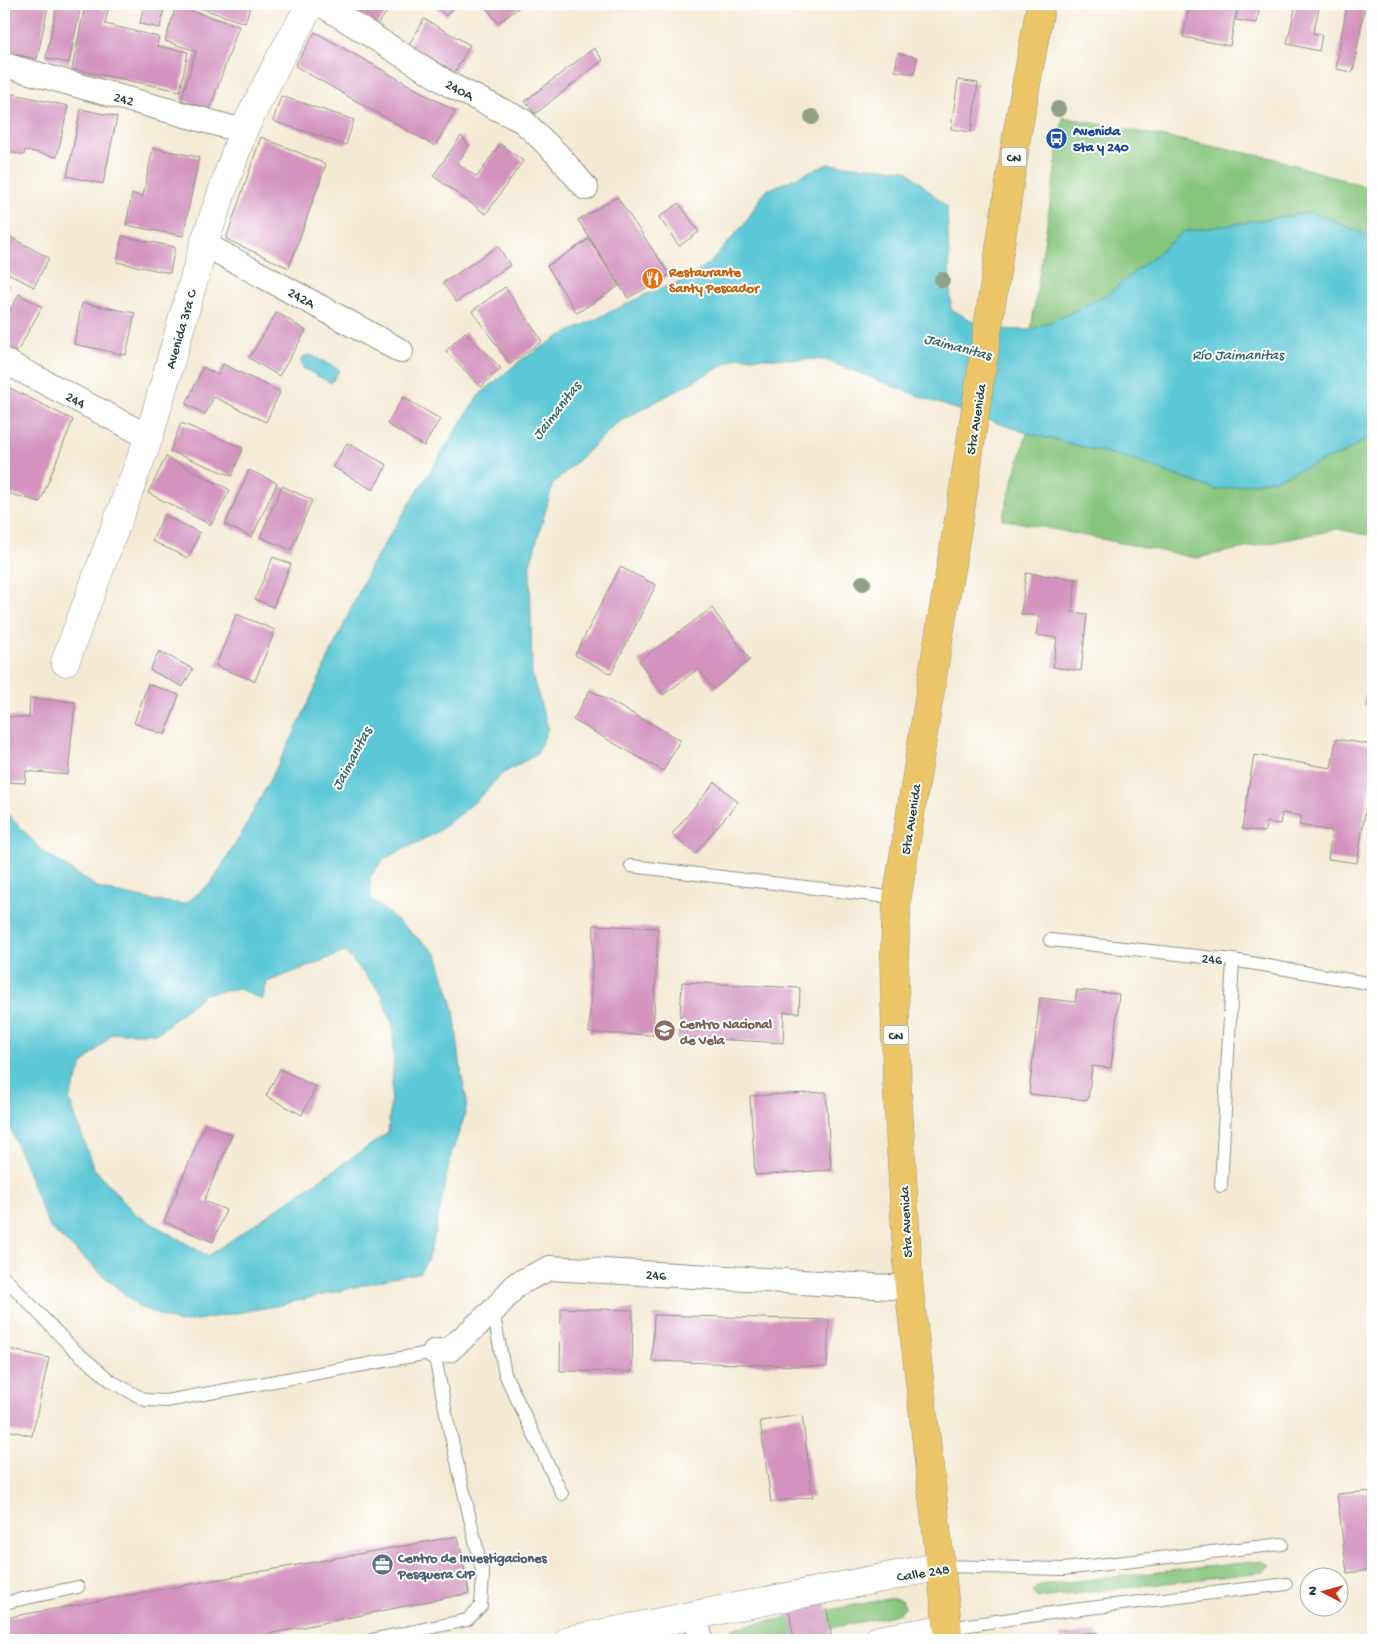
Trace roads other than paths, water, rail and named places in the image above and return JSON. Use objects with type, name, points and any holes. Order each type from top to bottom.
[{"type":"highway","name":"5ta Avenida","points":[[949,1634],[909,1288],[897,1085],[894,964],[897,898],[936,648],[961,506],[1017,134],[1041,4]]},
{"type":"street","name":"Avenida 3ra C","points":[[65,662],[149,437],[204,244],[243,131],[278,60],[311,4]]},
{"type":"street","name":"240A","points":[[321,4],[452,86],[524,121],[558,155],[586,188]]},
{"type":"street","name":"242","points":[[4,65],[243,131]]},
{"type":"street","name":"242A","points":[[204,244],[401,351]]},
{"type":"street","name":"244","points":[[4,361],[149,437]]},
{"type":"street","name":"246","points":[[434,1352],[449,1350],[493,1311],[517,1284],[550,1268],[909,1288]]},
{"type":"street","name":"Calle 248","points":[[569,1640],[698,1628],[942,1566]]},
{"type":"street","points":[[878,1640],[949,1634]]},
{"type":"lane","points":[[631,866],[897,898]]},
{"type":"lane","name":"246","points":[[1050,940],[1233,960],[1373,984]]},
{"type":"lane","points":[[1221,1186],[1233,960]]},
{"type":"lane","points":[[4,1276],[72,1348],[111,1381],[145,1400],[166,1400],[434,1352],[448,1423],[483,1575],[481,1606],[467,1620],[371,1640]]},
{"type":"lane","points":[[493,1311],[505,1374],[562,1494]]},
{"type":"lane","name":"Calle 248","points":[[942,1566],[1062,1569],[1282,1544]]},
{"type":"lane","points":[[949,1634],[1075,1610],[1286,1584]]},
{"type":"lane","points":[[4,1603],[78,1588]]},
{"type":"water","name":"Río Jaimanitas","points":[[828,164],[906,170],[947,207],[951,309],[987,329],[1031,330],[1064,316],[1108,294],[1183,232],[1312,212],[1373,238],[1373,434],[1344,453],[1275,479],[1217,490],[1124,457],[1027,433],[932,401],[825,360],[738,357],[617,423],[553,484],[530,565],[532,675],[548,728],[537,754],[502,774],[476,801],[436,833],[384,859],[370,877],[371,899],[437,954],[454,1010],[462,1078],[467,1101],[465,1115],[451,1155],[434,1237],[427,1261],[419,1273],[281,1305],[180,1323],[139,1307],[49,1227],[4,1112],[4,810],[43,852],[100,889],[157,901],[185,904],[212,882],[242,833],[294,734],[371,565],[478,396],[521,360],[557,338],[647,294],[687,279],[711,262],[745,223],[765,191]],"holes":[[[345,952],[381,993],[393,1026],[394,1061],[388,1133],[208,1256],[134,1213],[93,1167],[69,1099],[82,1065],[113,1033],[158,1033],[204,994],[240,989],[262,1000],[267,982]]]},
{"type":"water","points":[[311,355],[340,370],[331,383],[303,368],[301,360],[304,356]]},
{"type":"water","points":[[1373,662],[1373,706],[1364,704]]},
{"type":"place","name":"Avenida 5ta y 240","points":[[1057,138]]},
{"type":"place","name":"Restaurante Santy Pescador","points":[[653,279]]},
{"type":"place","name":"Centro Nacional de Vela","points":[[664,1031]]},
{"type":"place","name":"Centro de Investigaciones Pesquera CIP","points":[[382,1565]]},
{"type":"water label","name":"Jaimanitas","points":[[958,346]]},
{"type":"water label","name":"Jaimanitas","points":[[556,410]]},
{"type":"water label","name":"Jaimanitas","points":[[351,758]]}]
